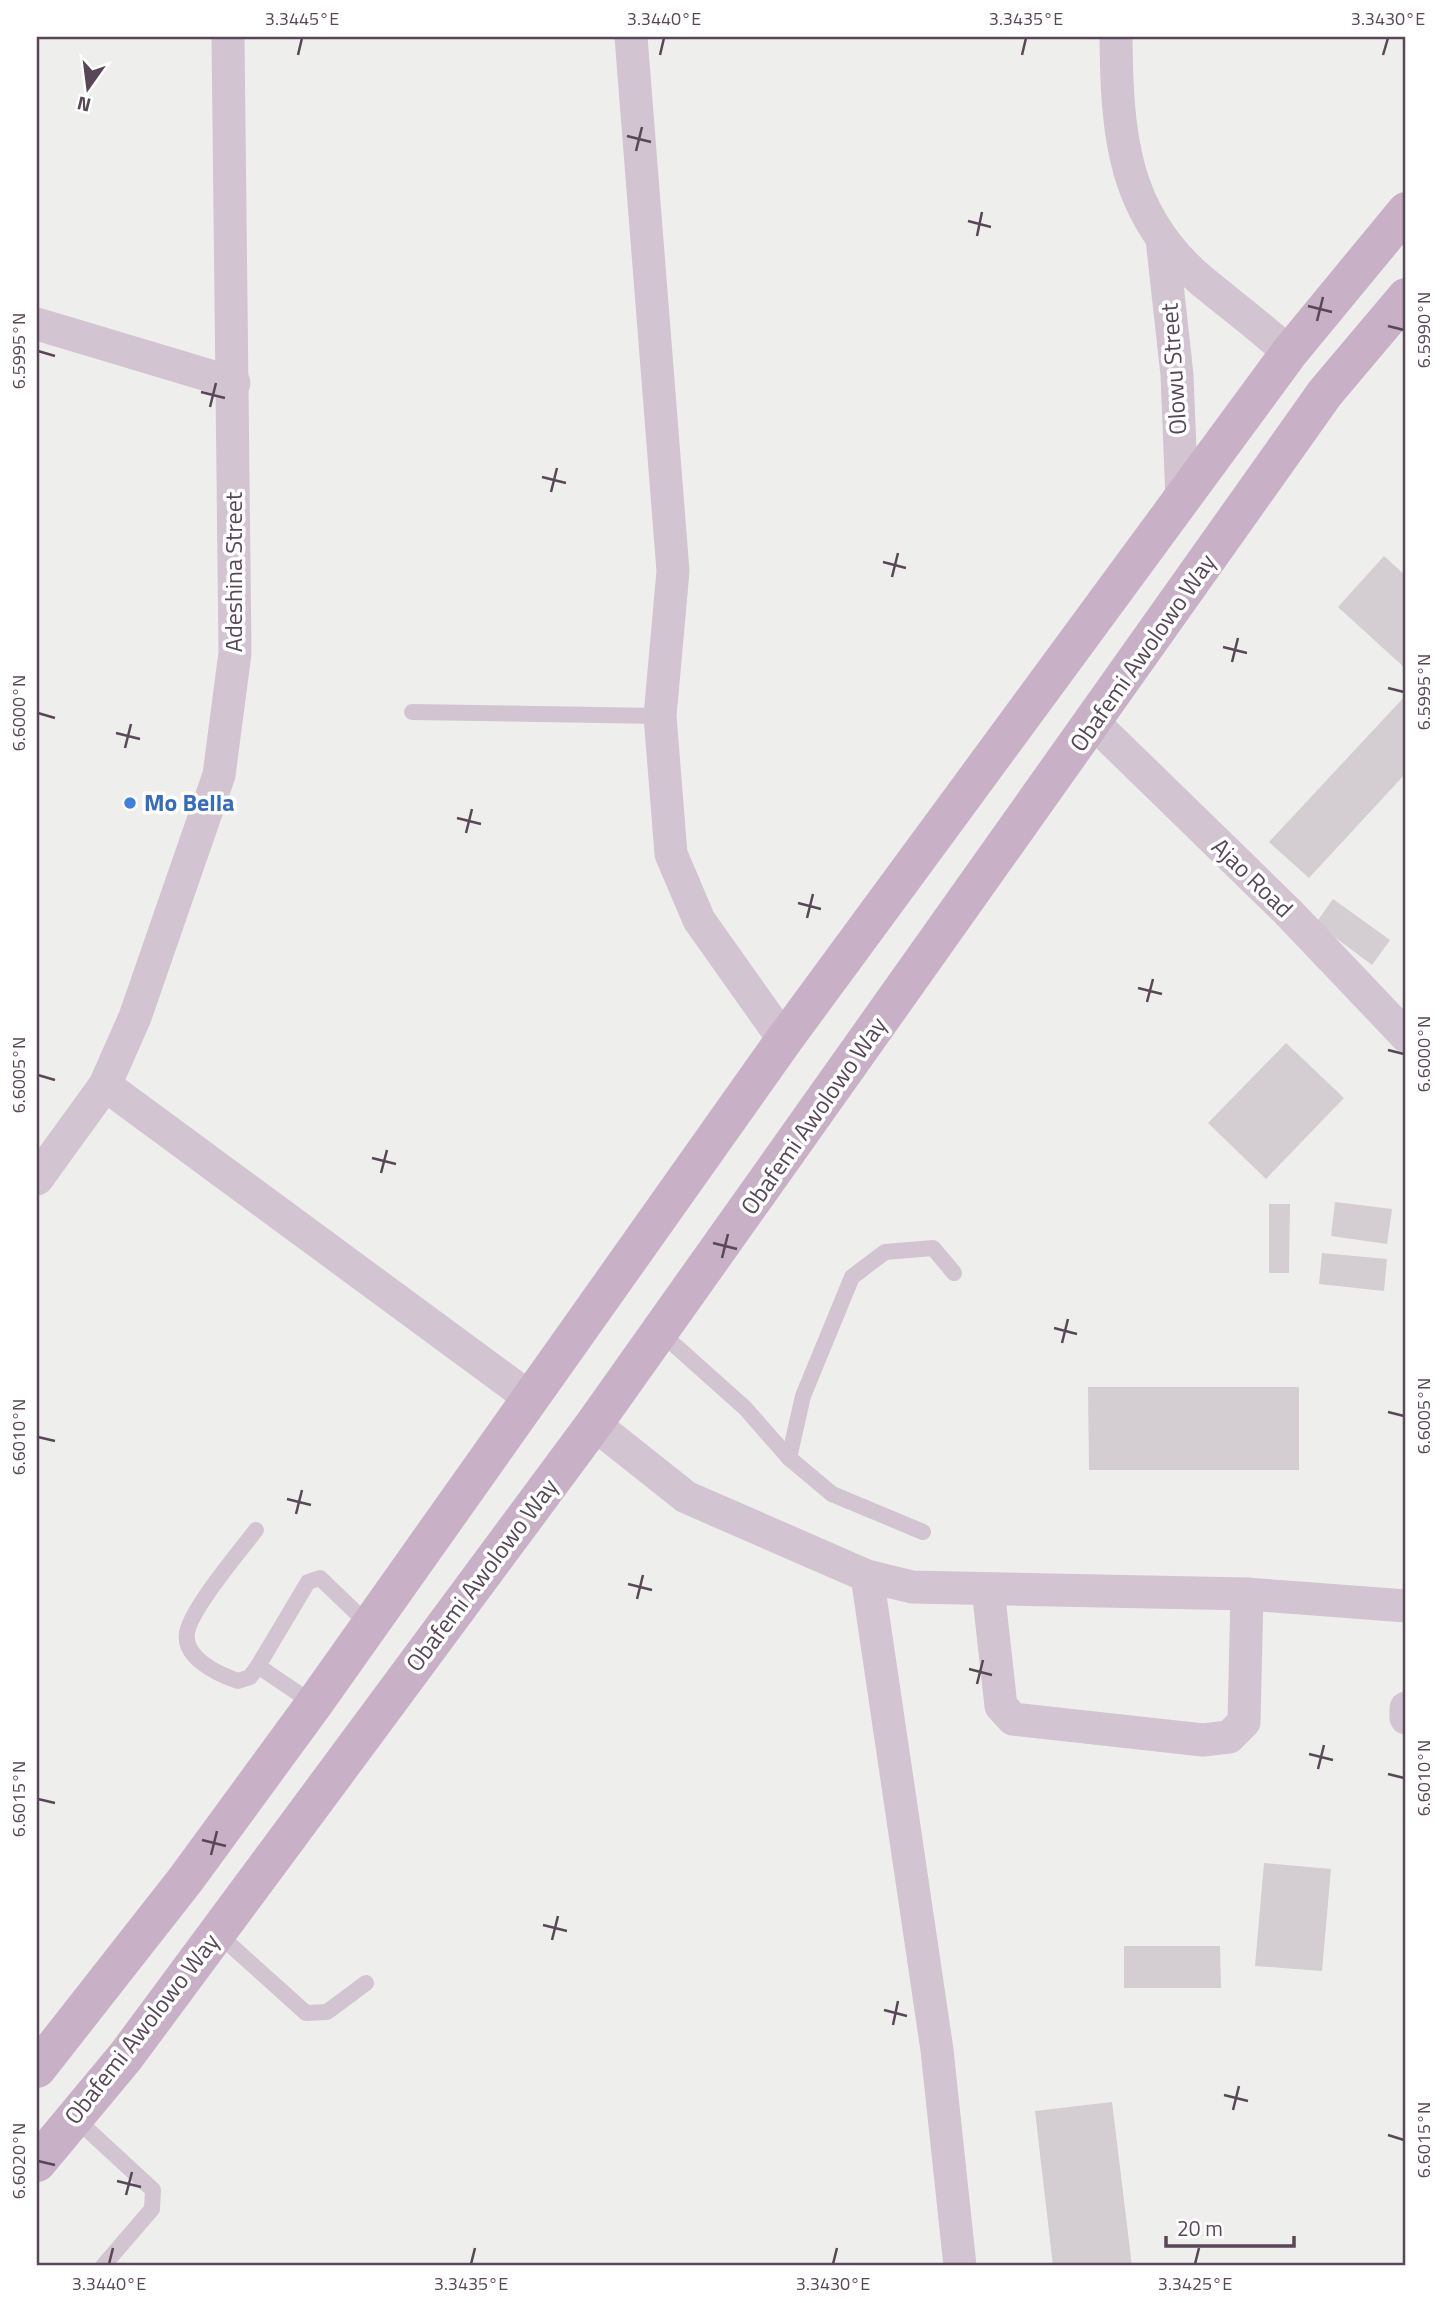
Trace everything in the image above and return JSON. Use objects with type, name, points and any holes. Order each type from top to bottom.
[{"type":"main road","points":[[38,2065],[186,1879],[314,1704],[368,1624],[784,1040],[1289,353],[1406,211]]},
{"type":"main road","name":"Obafemi Awolowo Way","points":[[37,2163],[126,2056],[594,1424],[1094,723],[1325,393],[1406,297]]},
{"type":"street","name":"Adeshina Street","points":[[37,1179],[105,1086],[153,967],[219,775],[235,653],[228,37]]},
{"type":"street","points":[[631,37],[673,570],[660,716],[671,855],[699,920],[784,1040]]},
{"type":"street","name":"Olowu Street","points":[[1115,37],[1116,113],[1133,188],[1163,239],[1200,279],[1256,321],[1289,353]]},
{"type":"street","name":"Olowu Street","points":[[1163,239],[1177,376],[1182,500]]},
{"type":"street","points":[[37,324],[234,383]]},
{"type":"street","name":"Ajao Road","points":[[1094,723],[1287,911],[1406,1036]]},
{"type":"street","points":[[105,1086],[530,1398]]},
{"type":"street","points":[[594,1424],[686,1497],[867,1576],[912,1587],[1247,1594],[1405,1613]]},
{"type":"street","points":[[867,1576],[937,2050],[960,2266]]},
{"type":"street","points":[[988,1589],[1001,1706],[1013,1719],[1203,1740],[1229,1737],[1244,1723],[1247,1594]]},
{"type":"street","points":[[1406,1708],[1406,1718]]},
{"type":"lane","points":[[412,712],[660,716]]},
{"type":"lane","points":[[789,1458],[803,1396],[852,1277],[886,1252],[933,1248],[954,1273]]},
{"type":"lane","points":[[660,1332],[745,1408],[789,1458],[832,1494],[923,1532]]},
{"type":"lane","points":[[256,1530],[194,1616],[187,1633],[188,1647],[199,1660],[228,1678],[238,1681],[250,1677],[308,1582],[316,1578],[320,1578],[368,1624]]},
{"type":"lane","points":[[258,1665],[314,1704]]},
{"type":"lane","points":[[217,1933],[306,2013],[327,2012],[366,1983]]},
{"type":"lane","points":[[75,2117],[153,2190],[152,2209],[103,2266]]},
{"type":"building","points":[[1384,556],[1406,576],[1406,669],[1338,607]]},
{"type":"building","points":[[1406,695],[1406,773],[1309,878],[1269,842]]},
{"type":"building","points":[[1333,899],[1390,940],[1372,965],[1316,923]]},
{"type":"building","points":[[1286,1043],[1344,1098],[1266,1179],[1208,1123]]},
{"type":"building","points":[[1335,1202],[1392,1209],[1387,1244],[1331,1236]]},
{"type":"building","points":[[1269,1204],[1290,1204],[1289,1273],[1269,1273]]},
{"type":"building","points":[[1322,1253],[1387,1259],[1384,1291],[1319,1284]]},
{"type":"building","points":[[1088,1387],[1299,1387],[1299,1470],[1089,1470]]},
{"type":"building","points":[[1264,1863],[1331,1869],[1322,1971],[1255,1966]]},
{"type":"building","points":[[1124,1946],[1220,1946],[1221,1988],[1124,1988]]},
{"type":"building","points":[[1112,2102],[1132,2266],[1053,2266],[1035,2111]]},
{"type":"place","name":"Mo Bella","points":[[130,803]]}]
